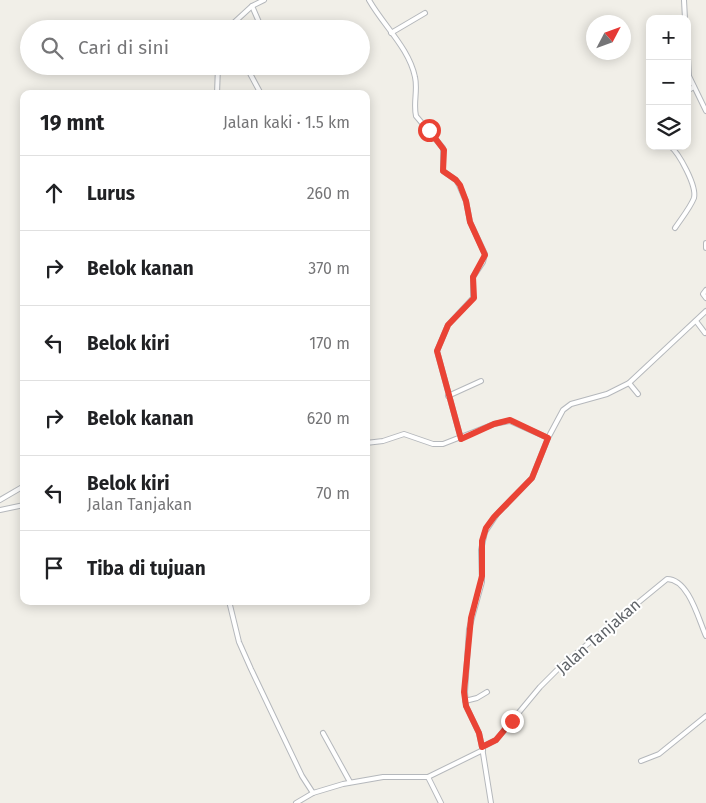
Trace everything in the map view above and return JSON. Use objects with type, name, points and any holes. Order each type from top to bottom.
[{"type":"street","points":[[237,20],[252,6],[264,0]]},
{"type":"street","points":[[369,0],[403,50],[414,74],[416,116],[442,146],[443,171],[460,185],[466,201],[470,222],[485,255],[473,277],[474,298],[448,325],[438,347],[437,357],[461,439]]},
{"type":"street","points":[[684,0],[685,15]]},
{"type":"street","points":[[252,6],[258,20]]},
{"type":"street","points":[[391,33],[425,13]]},
{"type":"street","points":[[688,60],[688,72],[706,111]]},
{"type":"street","points":[[217,90],[218,75]]},
{"type":"street","points":[[250,75],[258,90]]},
{"type":"street","points":[[674,150],[688,174],[694,194],[676,228]]},
{"type":"street","points":[[706,243],[706,248]]},
{"type":"street","points":[[706,290],[703,294],[706,298]]},
{"type":"street","points":[[491,803],[482,749],[465,701],[469,629],[482,582],[483,536],[494,517],[530,482],[559,416],[568,406],[607,394],[628,383],[706,311]]},
{"type":"street","points":[[696,321],[705,333]]},
{"type":"street","points":[[448,396],[481,381]]},
{"type":"street","points":[[628,383],[638,394]]},
{"type":"street","points":[[370,443],[383,441],[404,434],[437,445],[461,439],[494,424],[510,420],[548,438]]},
{"type":"street","points":[[0,500],[20,488]]},
{"type":"street","points":[[0,510],[20,506]]},
{"type":"street","name":"Jalan Tanjakan","points":[[482,749],[496,740],[540,687],[562,665],[667,579],[674,580],[691,599],[706,636]]},
{"type":"street","points":[[229,605],[236,632],[251,670],[313,793]]},
{"type":"street","points":[[465,701],[477,698],[487,692]]},
{"type":"street","points":[[641,761],[659,754],[706,716]]},
{"type":"street","points":[[322,733],[350,782]]},
{"type":"street","points":[[296,803],[313,793],[350,782],[390,777],[428,777],[482,749]]},
{"type":"street","points":[[428,777],[441,803]]},
{"type":"route","points":[[429,130],[443,148],[443,171],[460,185],[466,201],[470,222],[485,255],[483,262],[473,277],[474,298],[448,325],[442,335],[437,351],[437,357],[461,439],[494,424],[510,420],[548,438],[530,482],[497,514],[485,532],[482,541],[482,582],[472,612],[469,629],[465,701],[479,733],[482,747],[496,740],[512,721]]}]
